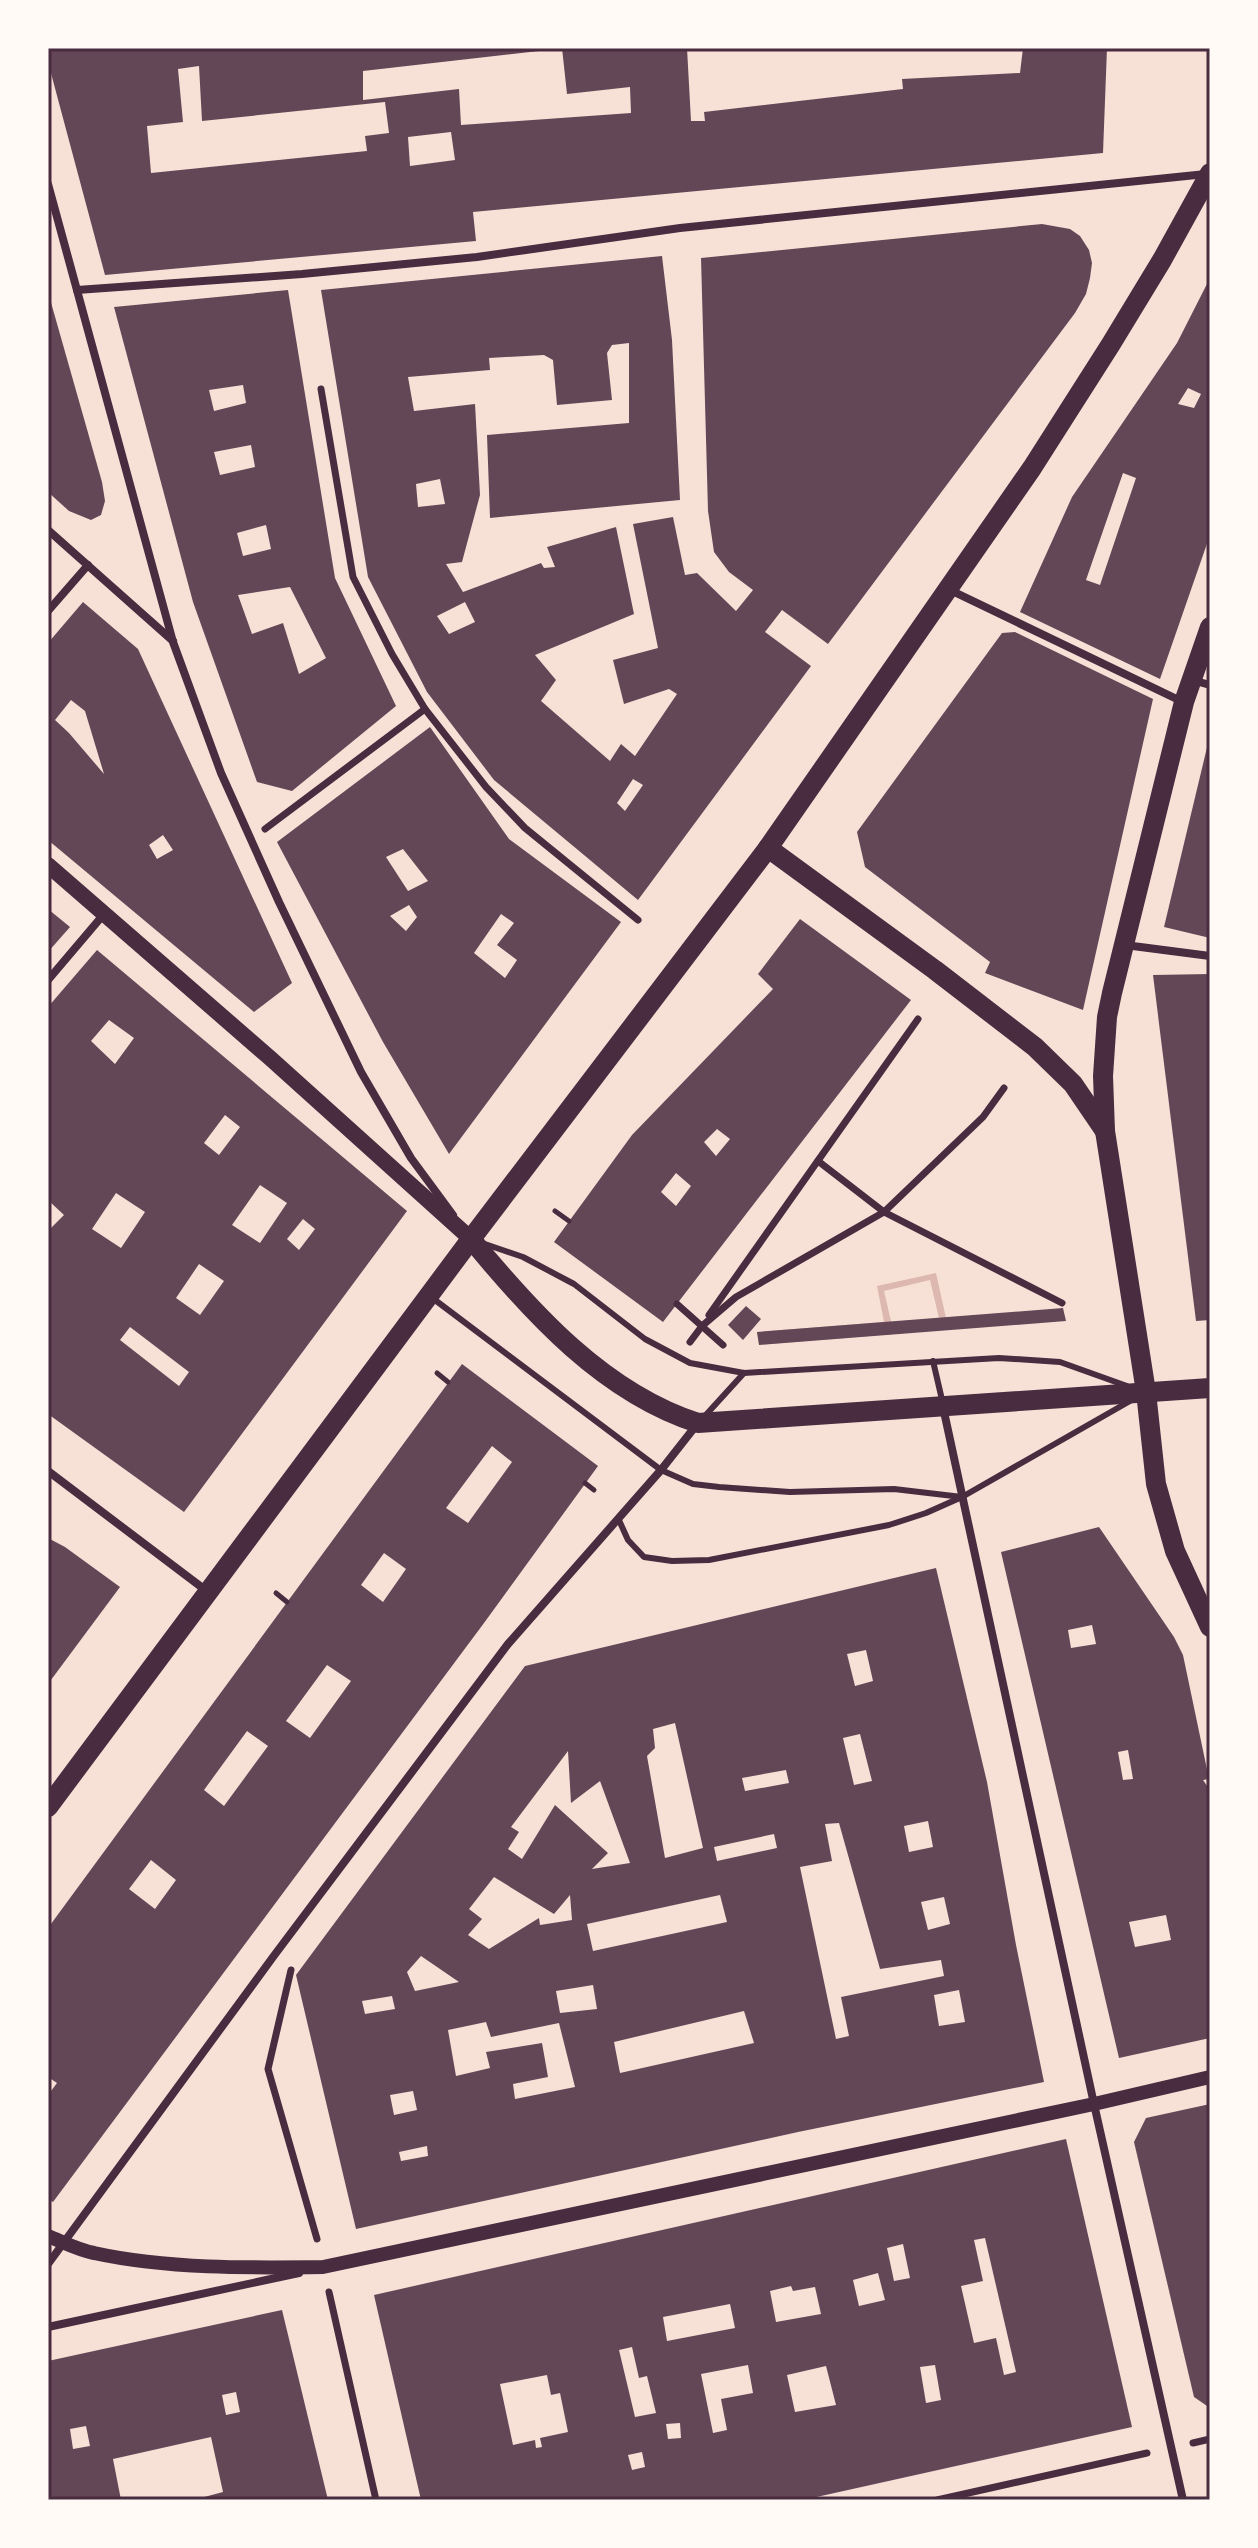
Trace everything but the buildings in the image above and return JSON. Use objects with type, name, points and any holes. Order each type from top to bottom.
[{"type":"main road","points":[[48,1807],[471,1239],[768,848],[1032,468],[1162,260],[1210,173]]},
{"type":"main road","points":[[1210,627],[1201,682],[1184,702],[1124,945],[1107,1017],[1103,1076],[1105,1131],[1146,1392],[1156,1484],[1175,1551],[1210,1627]]},
{"type":"main road","points":[[768,848],[1035,1047],[1073,1084],[1105,1131]]},
{"type":"main road","points":[[48,865],[270,1058],[471,1239],[511,1288],[563,1341],[644,1401],[670,1414],[698,1423],[1210,1388]]},
{"type":"street","points":[[77,290],[302,274],[477,257],[680,228],[1210,173]]},
{"type":"street","points":[[48,184],[173,642],[221,773],[361,1072],[411,1158],[471,1239]]},
{"type":"street","points":[[321,389],[353,577],[392,654],[425,709],[486,787],[525,828],[638,920]]},
{"type":"street","points":[[48,530],[173,642]]},
{"type":"street","points":[[48,611],[88,565]]},
{"type":"street","points":[[949,589],[1184,702]]},
{"type":"street","points":[[265,829],[425,709]]},
{"type":"street","points":[[48,980],[104,914]]},
{"type":"street","points":[[1124,945],[1210,956]]},
{"type":"street","points":[[690,1342],[918,1019]]},
{"type":"street","points":[[702,1326],[736,1297],[884,1212],[983,1117],[1004,1088]]},
{"type":"street","points":[[818,1161],[884,1212],[1062,1303]]},
{"type":"street","points":[[677,1304],[723,1345]]},
{"type":"street","points":[[943,1407],[1183,2500]]},
{"type":"street","points":[[48,2264],[508,1644],[661,1470],[698,1423]]},
{"type":"street","points":[[48,1471],[208,1592]]},
{"type":"street","points":[[291,1970],[268,2069],[317,2239]]},
{"type":"street","points":[[48,2327],[1210,2077]]},
{"type":"street","points":[[48,2236],[92,2253],[166,2263],[233,2269],[323,2267]]},
{"type":"street","points":[[329,2292],[376,2500]]},
{"type":"street","points":[[1193,2443],[1210,2439]]},
{"type":"street","points":[[937,2500],[1147,2453]]},
{"type":"lane","points":[[471,1239],[523,1257],[574,1284],[645,1339],[690,1363],[744,1373],[999,1358],[1060,1362],[1146,1392]]},
{"type":"lane","points":[[429,1295],[661,1470],[693,1484],[790,1492],[894,1489],[962,1497]]},
{"type":"lane","points":[[933,1361],[943,1407]]},
{"type":"lane","points":[[698,1423],[744,1373]]},
{"type":"lane","points":[[618,1518],[628,1540],[644,1557],[672,1561],[709,1560],[889,1525],[962,1497],[1146,1392]]},
{"type":"path","points":[[555,1211],[569,1221]]},
{"type":"path","points":[[437,1373],[448,1382]]},
{"type":"path","points":[[585,1483],[594,1490]]},
{"type":"path","points":[[276,1593],[287,1602]]},
{"type":"shaded area","points":[[936,1273],[946,1318],[942,1331],[930,1280],[884,1291],[894,1334],[759,1345],[757,1332],[884,1322],[877,1286]]}]
